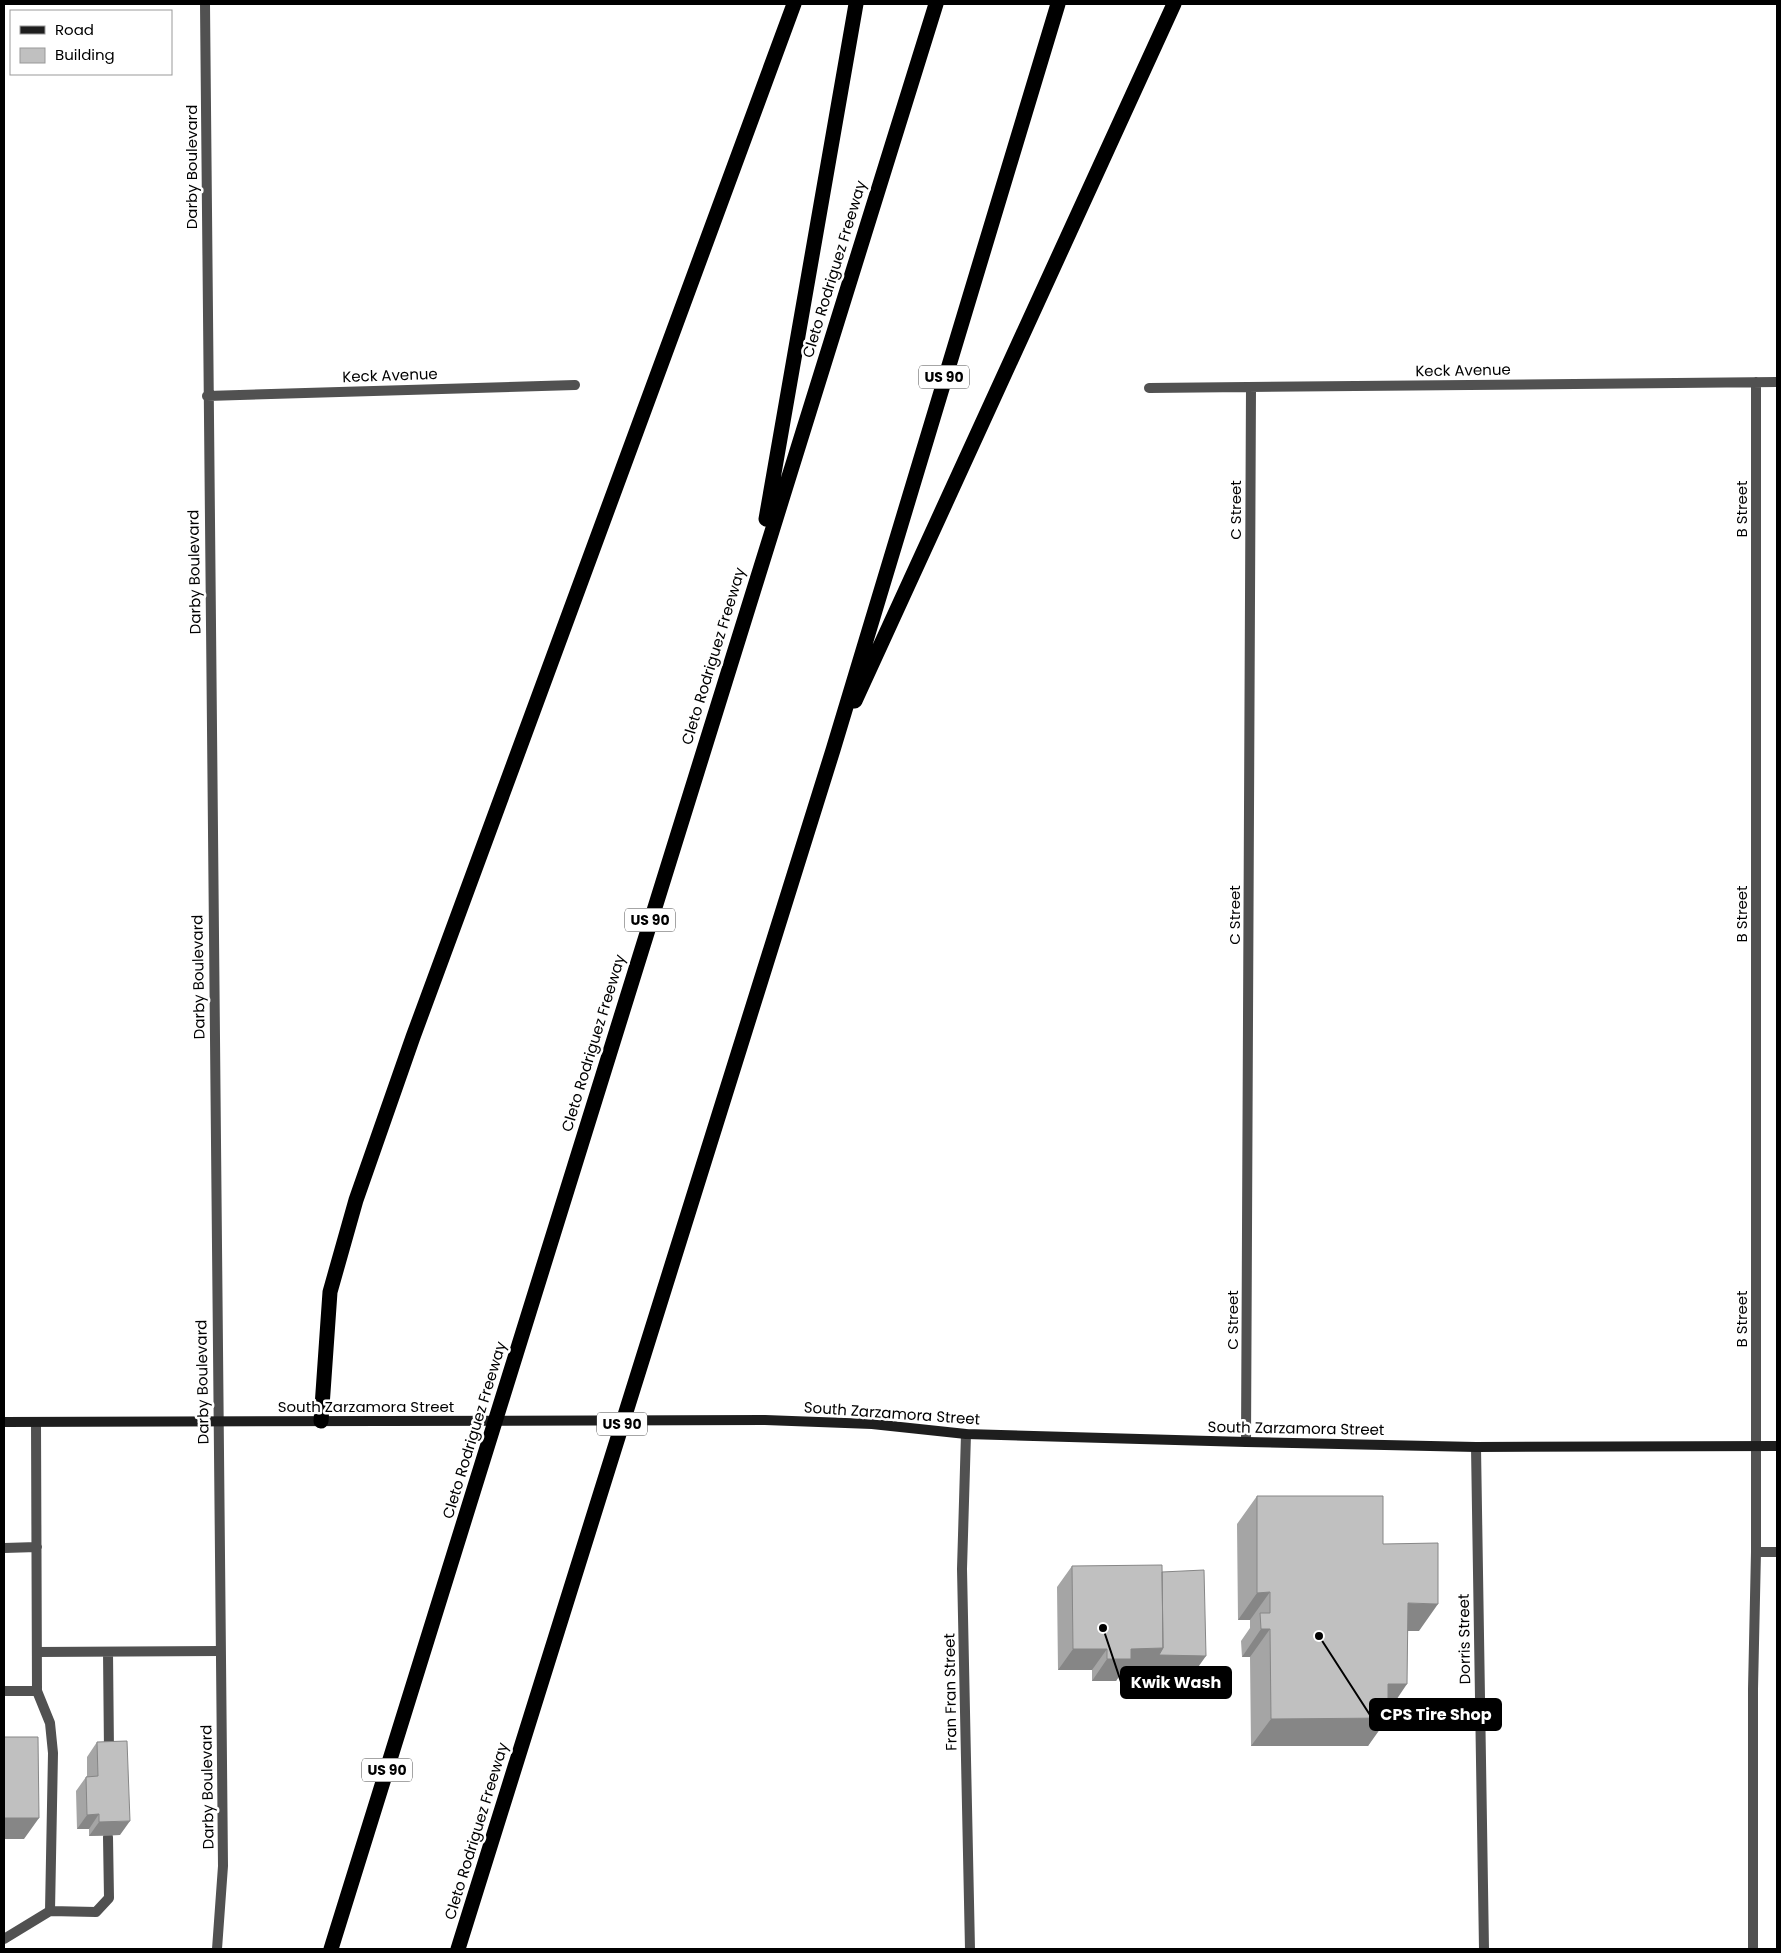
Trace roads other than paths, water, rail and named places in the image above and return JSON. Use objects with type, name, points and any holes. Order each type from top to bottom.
[{"type":"highway","points":[[321,1421],[330,1292],[356,1200],[413,1037],[794,4]]},
{"type":"highway","points":[[756,577],[856,4]]},
{"type":"highway","name":"Cleto Rodriguez Freeway","points":[[332,1949],[543,1262],[936,4]]},
{"type":"highway","name":"Cleto Rodriguez Freeway","points":[[458,1949],[833,750],[1058,4]]},
{"type":"highway","points":[[833,750],[1174,4]]},
{"type":"main road","name":"South Zarzamora Street","points":[[4,1422],[765,1420],[872,1424],[966,1434],[1246,1442],[1476,1447],[1777,1446]]},
{"type":"street","name":"Darby Boulevard","points":[[205,4],[207,396],[223,1866],[217,1949]]},
{"type":"street","name":"B Street","points":[[1753,1949],[1753,1690],[1756,1552],[1756,382]]},
{"type":"street","name":"Keck Avenue","points":[[1149,388],[1777,382]]},
{"type":"street","name":"Keck Avenue","points":[[207,396],[575,384]]},
{"type":"street","name":"C Street","points":[[1246,1442],[1251,387]]},
{"type":"street","points":[[36,1422],[37,1691],[50,1723],[53,1753],[50,1911]]},
{"type":"street","name":"Fran Fran Street","points":[[966,1434],[962,1569],[970,1949]]},
{"type":"street","name":"Dorris Street","points":[[1476,1447],[1484,1949]]},
{"type":"street","points":[[4,1548],[37,1548]]},
{"type":"street","points":[[1756,1552],[1777,1552]]},
{"type":"street","points":[[37,1652],[220,1651]]},
{"type":"street","points":[[108,1652],[109,1752]]},
{"type":"street","points":[[4,1691],[37,1691]]},
{"type":"street","points":[[4,1940],[50,1911],[96,1912],[109,1898],[108,1838]]},
{"type":"place","name":"Kwik Wash","points":[[1103,1628]]},
{"type":"place","name":"CPS Tire Shop","points":[[1319,1636]]}]
